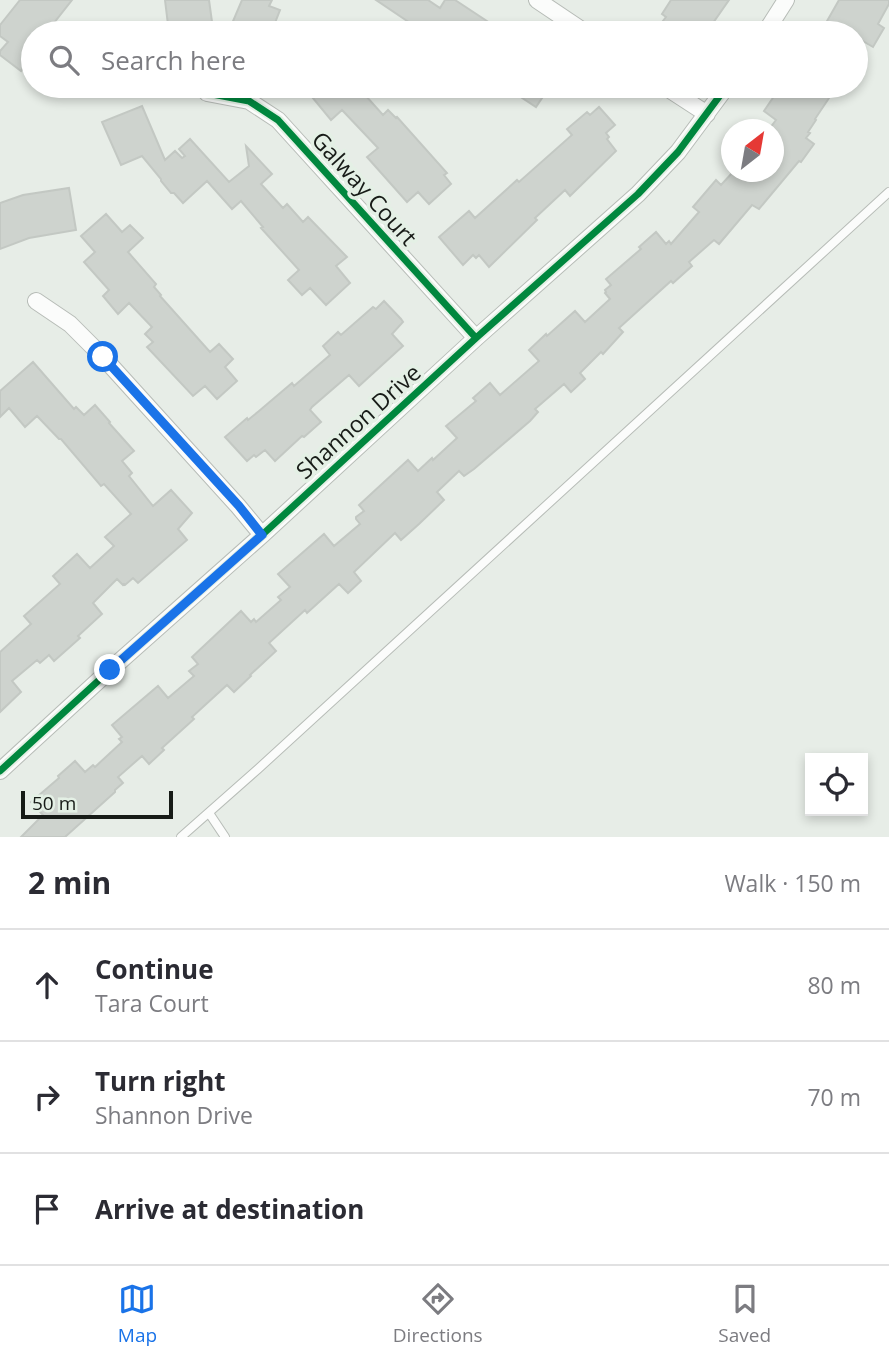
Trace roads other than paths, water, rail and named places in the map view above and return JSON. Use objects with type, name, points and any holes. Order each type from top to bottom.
[{"type":"street","points":[[537,0],[568,21]]},
{"type":"street","points":[[773,21],[786,0]]},
{"type":"street","name":"Galway Court","points":[[233,98],[249,101],[278,120],[476,338]]},
{"type":"street","points":[[682,98],[707,114]]},
{"type":"street","name":"Shannon Drive","points":[[0,771],[638,194],[678,152],[718,98]]},
{"type":"street","points":[[36,301],[69,324],[103,357],[239,506],[262,535]]},
{"type":"lane","points":[[181,837],[889,192]]},
{"type":"lane","points":[[209,813],[225,837]]}]
